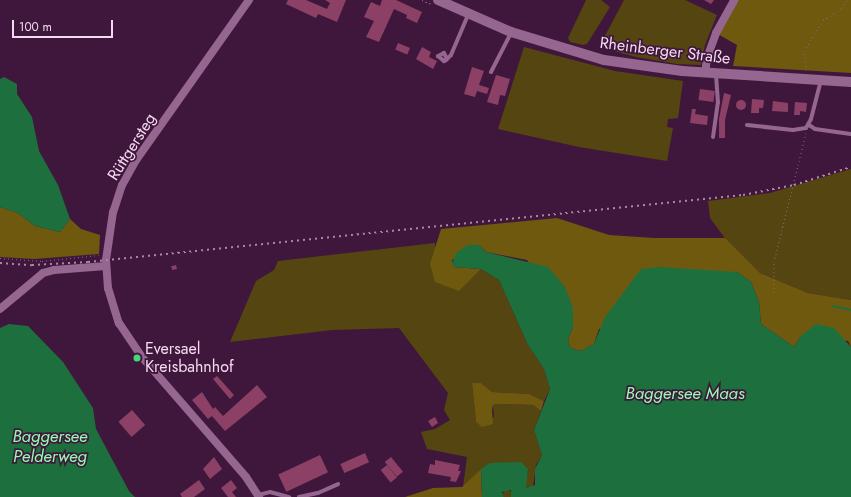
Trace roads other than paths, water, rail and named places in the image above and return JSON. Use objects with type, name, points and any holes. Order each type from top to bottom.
[{"type":"main road","name":"Rheinberger Straße","points":[[438,0],[468,15],[511,32],[604,60],[705,73],[851,82]]},
{"type":"street","name":"Rüttgersteg","points":[[249,0],[136,160],[122,185],[113,212],[106,254],[106,266],[108,288],[120,323],[140,356],[246,477],[258,496]]},
{"type":"street","points":[[705,73],[707,58],[716,33],[734,0]]},
{"type":"street","points":[[0,310],[43,273],[54,270],[106,266]]},
{"type":"lane","points":[[447,59],[468,15]]},
{"type":"lane","points":[[490,72],[511,32]]},
{"type":"lane","points":[[713,137],[718,103],[716,73]]},
{"type":"lane","points":[[808,126],[822,80]]},
{"type":"lane","points":[[747,125],[793,130],[808,126],[851,134]]},
{"type":"lane","points":[[299,497],[318,493],[338,484]]},
{"type":"lane","points":[[258,496],[270,492],[289,497]]},
{"type":"water","points":[[4,77],[17,84],[17,94],[32,117],[39,151],[58,185],[70,219],[60,232],[35,226],[18,213],[0,207],[0,79]]},
{"type":"water","name":"Baggersee Maas","points":[[468,245],[479,245],[486,252],[548,267],[565,287],[573,308],[573,328],[568,338],[570,348],[581,351],[594,344],[605,317],[641,269],[659,267],[737,272],[751,282],[759,302],[761,324],[794,347],[801,336],[816,324],[834,328],[851,347],[851,497],[511,497],[511,490],[502,492],[504,497],[482,497],[481,469],[490,463],[521,462],[528,469],[526,488],[535,485],[535,469],[542,455],[534,430],[550,389],[544,369],[528,345],[499,280],[481,269],[454,267],[452,264],[456,253]]},
{"type":"water","name":"Baggersee Pelderweg","points":[[9,324],[28,326],[63,362],[93,408],[96,429],[129,491],[135,497],[0,497],[0,328]]},
{"type":"waterway","points":[[833,306],[851,310]]},
{"type":"railway","points":[[0,263],[32,265],[88,262],[743,195],[794,185],[851,167]]},
{"type":"place","name":"Eversael Kreisbahnhof","points":[[137,358]]}]
